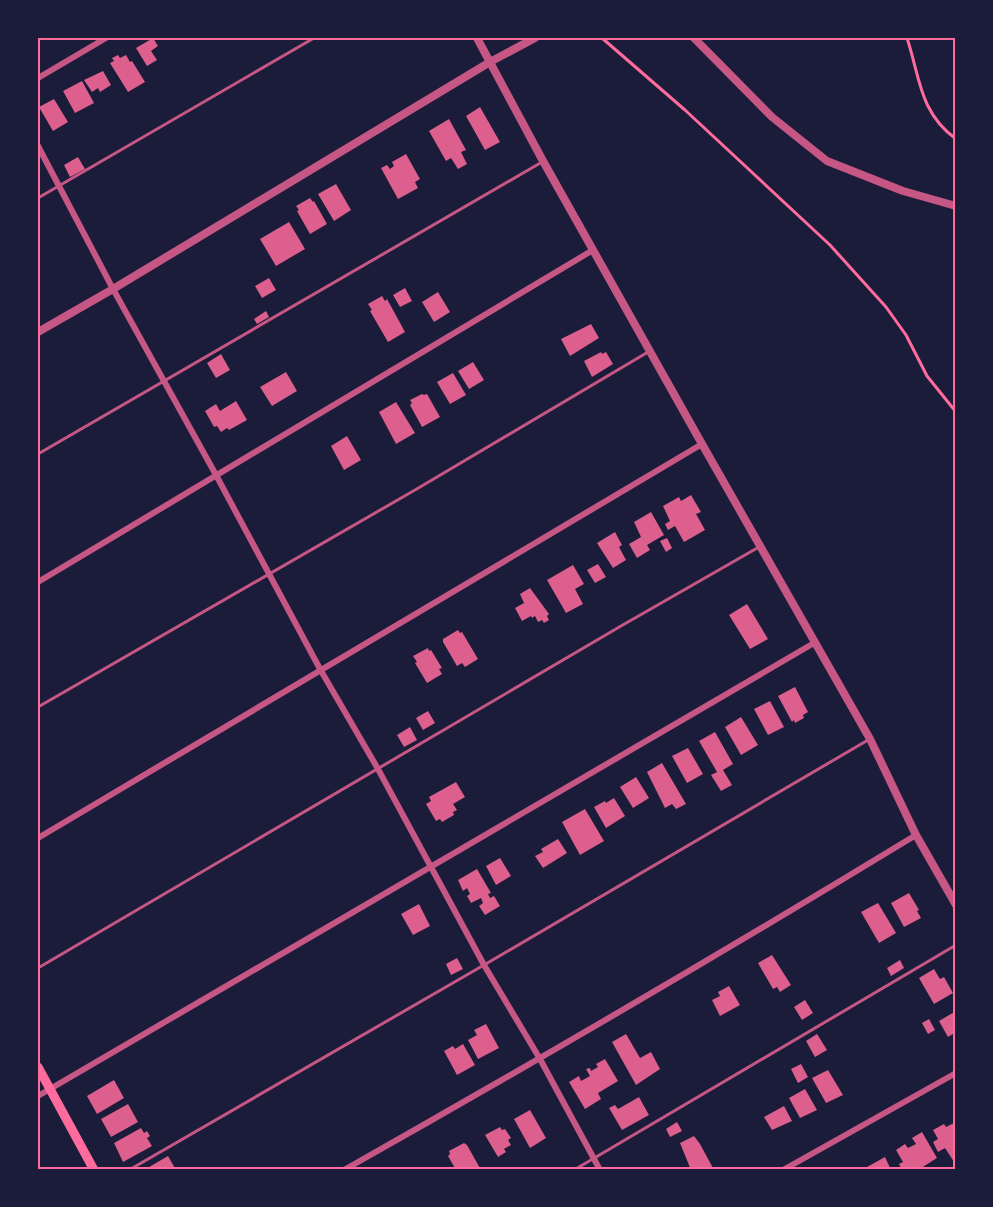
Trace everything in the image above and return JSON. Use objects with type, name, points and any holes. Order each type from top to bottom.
[{"type":"main road","points":[[38,1068],[94,1170]]},
{"type":"street","points":[[38,78],[106,38]]},
{"type":"street","points":[[477,38],[592,250],[870,739],[916,835],[956,905]]},
{"type":"street","points":[[38,332],[490,62],[535,38]]},
{"type":"street","points":[[694,38],[772,117],[828,161],[903,191],[956,206]]},
{"type":"street","points":[[38,146],[113,289],[320,669],[378,769],[484,965],[540,1059],[600,1170]]},
{"type":"street","points":[[38,582],[317,417],[592,250]]},
{"type":"street","points":[[38,838],[702,444]]},
{"type":"street","points":[[38,1096],[814,643]]},
{"type":"street","points":[[344,1170],[746,939],[916,835]]},
{"type":"street","points":[[783,1170],[956,1073]]},
{"type":"lane","points":[[38,198],[314,38]]},
{"type":"lane","points":[[38,454],[543,161]]},
{"type":"lane","points":[[38,707],[650,351]]},
{"type":"lane","points":[[38,968],[759,547]]},
{"type":"lane","points":[[129,1170],[870,739]]},
{"type":"lane","points":[[574,1170],[956,945]]},
{"type":"path","points":[[602,38],[685,110],[830,245],[886,307],[906,335],[927,376],[956,412]]},
{"type":"path","points":[[907,38],[925,103],[936,120],[956,139]]},
{"type":"building","points":[[153,38],[158,46],[151,51],[157,60],[147,66],[136,48]]},
{"type":"building","points":[[118,55],[120,58],[126,55],[130,62],[132,61],[145,82],[128,92],[110,63],[114,61],[112,58]]},
{"type":"building","points":[[103,71],[111,85],[100,92],[98,88],[92,92],[84,80]]},
{"type":"building","points":[[82,81],[94,103],[75,113],[63,91]]},
{"type":"building","points":[[54,99],[68,122],[53,131],[39,107]]},
{"type":"building","points":[[480,107],[500,142],[485,150],[466,116]]},
{"type":"building","points":[[449,119],[466,150],[461,152],[467,164],[458,169],[451,158],[446,161],[429,131]]},
{"type":"building","points":[[406,154],[420,179],[415,182],[418,188],[398,199],[381,168],[387,165],[390,169],[394,166],[392,162]]},
{"type":"building","points":[[78,157],[85,169],[70,177],[64,165]]},
{"type":"building","points":[[336,184],[351,210],[334,221],[318,194]]},
{"type":"building","points":[[310,198],[327,224],[310,234],[296,206]]},
{"type":"building","points":[[289,222],[305,249],[276,266],[260,239]]},
{"type":"building","points":[[269,278],[276,290],[262,298],[255,286]]},
{"type":"building","points":[[405,288],[412,301],[400,307],[393,295]]},
{"type":"building","points":[[438,292],[450,312],[434,322],[422,302]]},
{"type":"building","points":[[382,296],[385,301],[387,299],[405,332],[388,342],[368,304]]},
{"type":"building","points":[[266,311],[269,317],[257,324],[254,319]]},
{"type":"building","points":[[591,324],[599,338],[570,356],[561,339]]},
{"type":"building","points":[[601,352],[602,354],[606,352],[613,364],[592,377],[584,361]]},
{"type":"building","points":[[221,354],[230,370],[216,378],[207,363]]},
{"type":"building","points":[[473,362],[484,380],[469,389],[458,371]]},
{"type":"building","points":[[286,372],[297,391],[272,406],[260,387]]},
{"type":"building","points":[[453,373],[466,395],[450,404],[437,382]]},
{"type":"building","points":[[427,394],[440,417],[422,427],[410,405],[412,403],[410,400]]},
{"type":"building","points":[[236,401],[247,420],[221,432],[217,426],[214,427],[205,411],[216,404],[220,411]]},
{"type":"building","points":[[396,402],[415,433],[396,444],[379,412]]},
{"type":"building","points":[[347,436],[361,460],[344,470],[331,446]]},
{"type":"building","points":[[691,495],[701,512],[696,514],[705,530],[684,542],[675,526],[668,530],[665,524],[670,521],[663,506],[679,497],[681,501]]},
{"type":"building","points":[[651,512],[664,535],[647,545],[650,550],[637,558],[629,544],[641,537],[634,522]]},
{"type":"building","points":[[615,532],[626,560],[613,568],[597,543]]},
{"type":"building","points":[[667,538],[672,548],[666,552],[660,541]]},
{"type":"building","points":[[598,564],[606,577],[595,583],[587,570]]},
{"type":"building","points":[[573,565],[584,584],[575,589],[583,604],[566,613],[547,580]]},
{"type":"building","points":[[530,588],[549,614],[547,616],[549,620],[544,623],[542,620],[538,622],[535,616],[522,621],[515,608],[524,603],[520,594]]},
{"type":"building","points":[[747,604],[768,639],[750,649],[729,615]]},
{"type":"building","points":[[458,630],[462,632],[478,659],[465,667],[462,663],[457,666],[443,642],[443,639]]},
{"type":"building","points":[[428,648],[442,668],[439,669],[442,674],[427,683],[413,656]]},
{"type":"building","points":[[795,687],[808,712],[803,715],[804,718],[795,723],[794,720],[792,722],[778,696]]},
{"type":"building","points":[[770,701],[784,727],[768,735],[754,709]]},
{"type":"building","points":[[428,711],[435,723],[423,730],[416,718]]},
{"type":"building","points":[[741,717],[758,745],[741,755],[725,727]]},
{"type":"building","points":[[410,727],[417,740],[404,747],[397,735]]},
{"type":"building","points":[[715,732],[733,764],[723,770],[732,785],[721,791],[711,775],[717,772],[699,741]]},
{"type":"building","points":[[688,748],[703,774],[687,783],[672,756]]},
{"type":"building","points":[[662,763],[686,804],[676,809],[672,804],[665,808],[647,772]]},
{"type":"building","points":[[636,777],[649,798],[633,808],[620,787]]},
{"type":"building","points":[[456,782],[465,797],[453,804],[457,810],[453,812],[454,815],[442,822],[440,819],[436,821],[426,804],[431,801],[429,797]]},
{"type":"building","points":[[614,798],[625,816],[606,828],[594,807]]},
{"type":"building","points":[[585,809],[604,841],[580,855],[562,822]]},
{"type":"building","points":[[558,839],[567,853],[543,868],[535,856],[543,852],[541,849]]},
{"type":"building","points":[[500,858],[511,876],[496,885],[486,866]]},
{"type":"building","points":[[477,869],[491,893],[488,894],[490,898],[494,896],[500,906],[485,915],[479,906],[483,903],[481,898],[471,903],[467,896],[470,894],[467,888],[463,891],[458,880]]},
{"type":"building","points":[[909,893],[921,918],[904,927],[891,903]]},
{"type":"building","points":[[878,903],[896,933],[879,943],[861,912]]},
{"type":"building","points":[[419,904],[430,926],[413,935],[401,914]]},
{"type":"building","points":[[772,955],[791,985],[780,992],[777,987],[773,989],[758,963]]},
{"type":"building","points":[[457,958],[463,969],[451,975],[446,964]]},
{"type":"building","points":[[900,960],[904,968],[891,976],[887,968]]},
{"type":"building","points":[[934,969],[940,979],[944,977],[953,993],[934,1004],[919,978]]},
{"type":"building","points":[[729,986],[740,1005],[720,1016],[712,1000],[720,996],[718,992]]},
{"type":"building","points":[[805,1000],[813,1013],[802,1020],[794,1007]]},
{"type":"building","points":[[956,1011],[956,1032],[948,1037],[939,1021]]},
{"type":"building","points":[[929,1019],[935,1030],[928,1034],[922,1023]]},
{"type":"building","points":[[486,1024],[499,1048],[478,1059],[468,1040],[477,1035],[474,1030]]},
{"type":"building","points":[[626,1034],[640,1058],[651,1052],[660,1069],[636,1085],[612,1042]]},
{"type":"building","points":[[817,1034],[827,1050],[815,1057],[806,1041]]},
{"type":"building","points":[[463,1044],[475,1065],[457,1075],[444,1051],[453,1046],[455,1049]]},
{"type":"building","points":[[605,1059],[618,1081],[598,1093],[601,1099],[585,1109],[569,1082],[579,1076],[581,1081],[590,1076],[586,1069],[590,1068],[591,1071],[598,1067],[596,1064]]},
{"type":"building","points":[[801,1064],[808,1077],[798,1083],[791,1069]]},
{"type":"building","points":[[828,1070],[843,1095],[826,1103],[812,1078]]},
{"type":"building","points":[[114,1080],[124,1098],[97,1114],[87,1096]]},
{"type":"building","points":[[805,1089],[817,1110],[800,1118],[789,1098]]},
{"type":"building","points":[[639,1097],[649,1115],[622,1130],[609,1108],[615,1105],[618,1109]]},
{"type":"building","points":[[128,1104],[138,1122],[111,1137],[101,1119]]},
{"type":"building","points":[[784,1106],[792,1121],[772,1130],[764,1117]]},
{"type":"building","points":[[530,1110],[546,1138],[530,1148],[514,1119]]},
{"type":"building","points":[[677,1122],[682,1131],[670,1137],[666,1129]]},
{"type":"building","points":[[956,1122],[956,1165],[945,1148],[938,1152],[933,1142],[938,1139],[933,1130],[944,1124],[946,1127]]},
{"type":"building","points":[[500,1127],[502,1130],[505,1129],[511,1138],[508,1140],[511,1145],[504,1149],[506,1152],[498,1157],[485,1135]]},
{"type":"building","points":[[141,1128],[144,1133],[147,1131],[150,1136],[147,1138],[152,1146],[123,1162],[114,1143]]},
{"type":"building","points":[[922,1132],[937,1158],[918,1170],[902,1170],[899,1164],[903,1162],[896,1150],[905,1144],[908,1148],[916,1144],[912,1138]]},
{"type":"building","points":[[694,1136],[713,1168],[691,1170],[680,1143]]},
{"type":"building","points":[[464,1143],[481,1170],[456,1170],[448,1156],[449,1151]]},
{"type":"building","points":[[168,1156],[176,1170],[144,1170]]},
{"type":"building","points":[[885,1157],[891,1170],[869,1170],[867,1167]]}]
